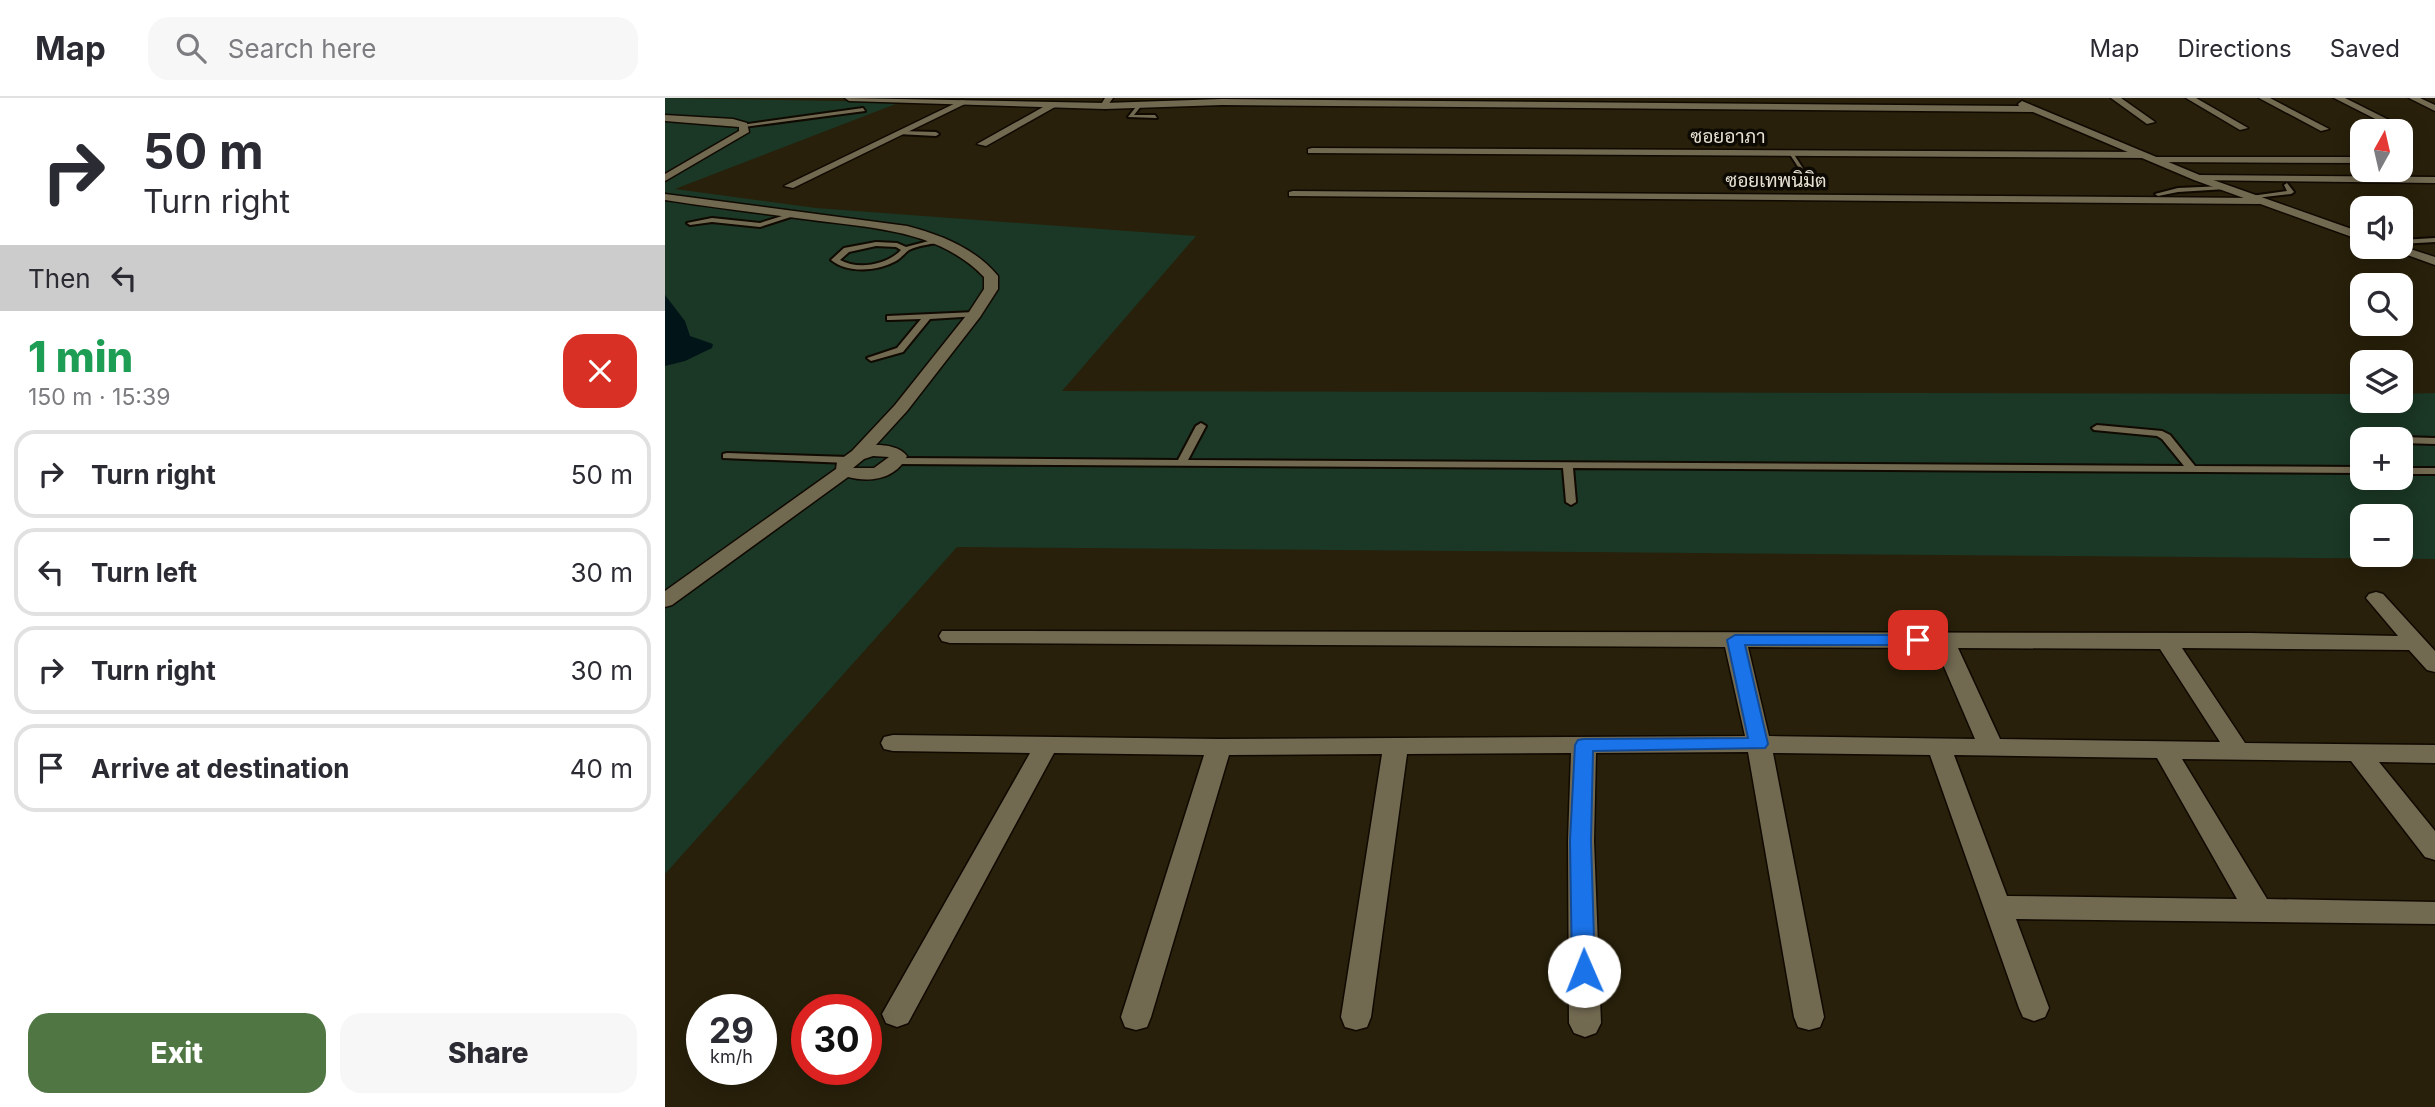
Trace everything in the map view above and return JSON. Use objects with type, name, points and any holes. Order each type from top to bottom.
[{"type":"street","points":[[849,98],[1020,101],[1052,105],[1232,102],[2033,109]]},
{"type":"street","points":[[2007,98],[2198,178],[2350,232]]},
{"type":"street","points":[[2115,98],[2150,121]]},
{"type":"street","points":[[2190,98],[2242,128]]},
{"type":"street","points":[[2263,98],[2324,129]]},
{"type":"street","points":[[2338,98],[2381,119]]},
{"type":"street","points":[[2413,98],[2435,108]]},
{"type":"street","points":[[789,186],[965,102]]},
{"type":"street","points":[[982,144],[1052,105]]},
{"type":"street","points":[[665,118],[744,125],[744,132],[665,178]]},
{"type":"street","name":"ซอยอาภา","points":[[1312,151],[1791,153],[1877,150],[2143,155]]},
{"type":"street","points":[[2155,160],[2350,160]]},
{"type":"street","points":[[2198,178],[2435,180]]},
{"type":"street","name":"ซอยเทพนิมิต","points":[[1293,194],[2259,201]]},
{"type":"street","points":[[665,197],[920,233],[975,258],[991,276],[991,289],[975,314],[909,400],[850,462]]},
{"type":"street","points":[[2413,254],[2435,261]]},
{"type":"street","points":[[665,601],[850,462],[871,451],[893,452],[898,456],[897,461]]},
{"type":"street","points":[[2376,598],[2435,665]]},
{"type":"street","points":[[950,636],[2167,642],[2250,640],[2414,643]]},
{"type":"street","points":[[1735,640],[1759,744],[1809,1017]]},
{"type":"street","points":[[1944,640],[1991,747]]},
{"type":"street","points":[[2167,642],[2237,750]]},
{"type":"street","points":[[893,743],[1219,747],[1759,744],[2435,754]]},
{"type":"street","points":[[1584,745],[1581,841],[1585,1023]]},
{"type":"street","points":[[897,1014],[1046,746]]},
{"type":"street","points":[[1356,1017],[1396,746]]},
{"type":"street","points":[[1136,1017],[1219,747]]},
{"type":"street","points":[[1939,747],[2034,1008]]},
{"type":"street","points":[[2164,750],[2259,911]]},
{"type":"street","points":[[2358,753],[2435,850]]},
{"type":"street","points":[[1996,907],[2435,913]]},
{"type":"lane","points":[[1139,105],[1130,116],[1155,117]]},
{"type":"lane","points":[[744,125],[863,110]]},
{"type":"lane","points":[[901,133],[936,134]]},
{"type":"lane","points":[[1791,153],[1804,172]]},
{"type":"lane","points":[[2247,197],[2289,193],[2291,192],[2287,185]]},
{"type":"lane","points":[[2158,194],[2178,190],[2224,188]]},
{"type":"lane","points":[[690,223],[712,220],[760,225],[795,214]]},
{"type":"lane","points":[[905,249],[903,254],[881,263],[850,266],[835,260],[847,250],[890,244],[920,233]]},
{"type":"lane","points":[[890,244],[905,249],[940,240]]},
{"type":"lane","points":[[2413,241],[2435,240]]},
{"type":"lane","points":[[890,318],[975,314]]},
{"type":"lane","points":[[871,358],[900,350],[928,316]]},
{"type":"lane","points":[[1181,464],[1201,426]]},
{"type":"lane","points":[[2097,428],[2159,433],[2166,437],[2191,468]]},
{"type":"lane","points":[[2413,440],[2435,441]]},
{"type":"lane","points":[[727,456],[850,462]]},
{"type":"lane","points":[[897,461],[2350,470]]},
{"type":"lane","points":[[1568,465],[1571,502]]},
{"type":"lane","points":[[2413,471],[2435,471]]},
{"type":"green space","points":[[665,98],[901,102],[675,189],[816,208],[1196,236],[1062,391],[2350,394],[2350,413],[2413,413],[2413,394],[2435,393],[2435,559],[2413,559],[2413,504],[2350,504],[2350,558],[957,547],[665,874]]},
{"type":"shaded area","points":[[665,295],[685,321],[690,336],[713,344],[712,348],[685,361],[665,366]]},
{"type":"route","points":[[1584,971],[1581,841],[1584,745],[1759,744],[1735,640],[1918,640]]}]
